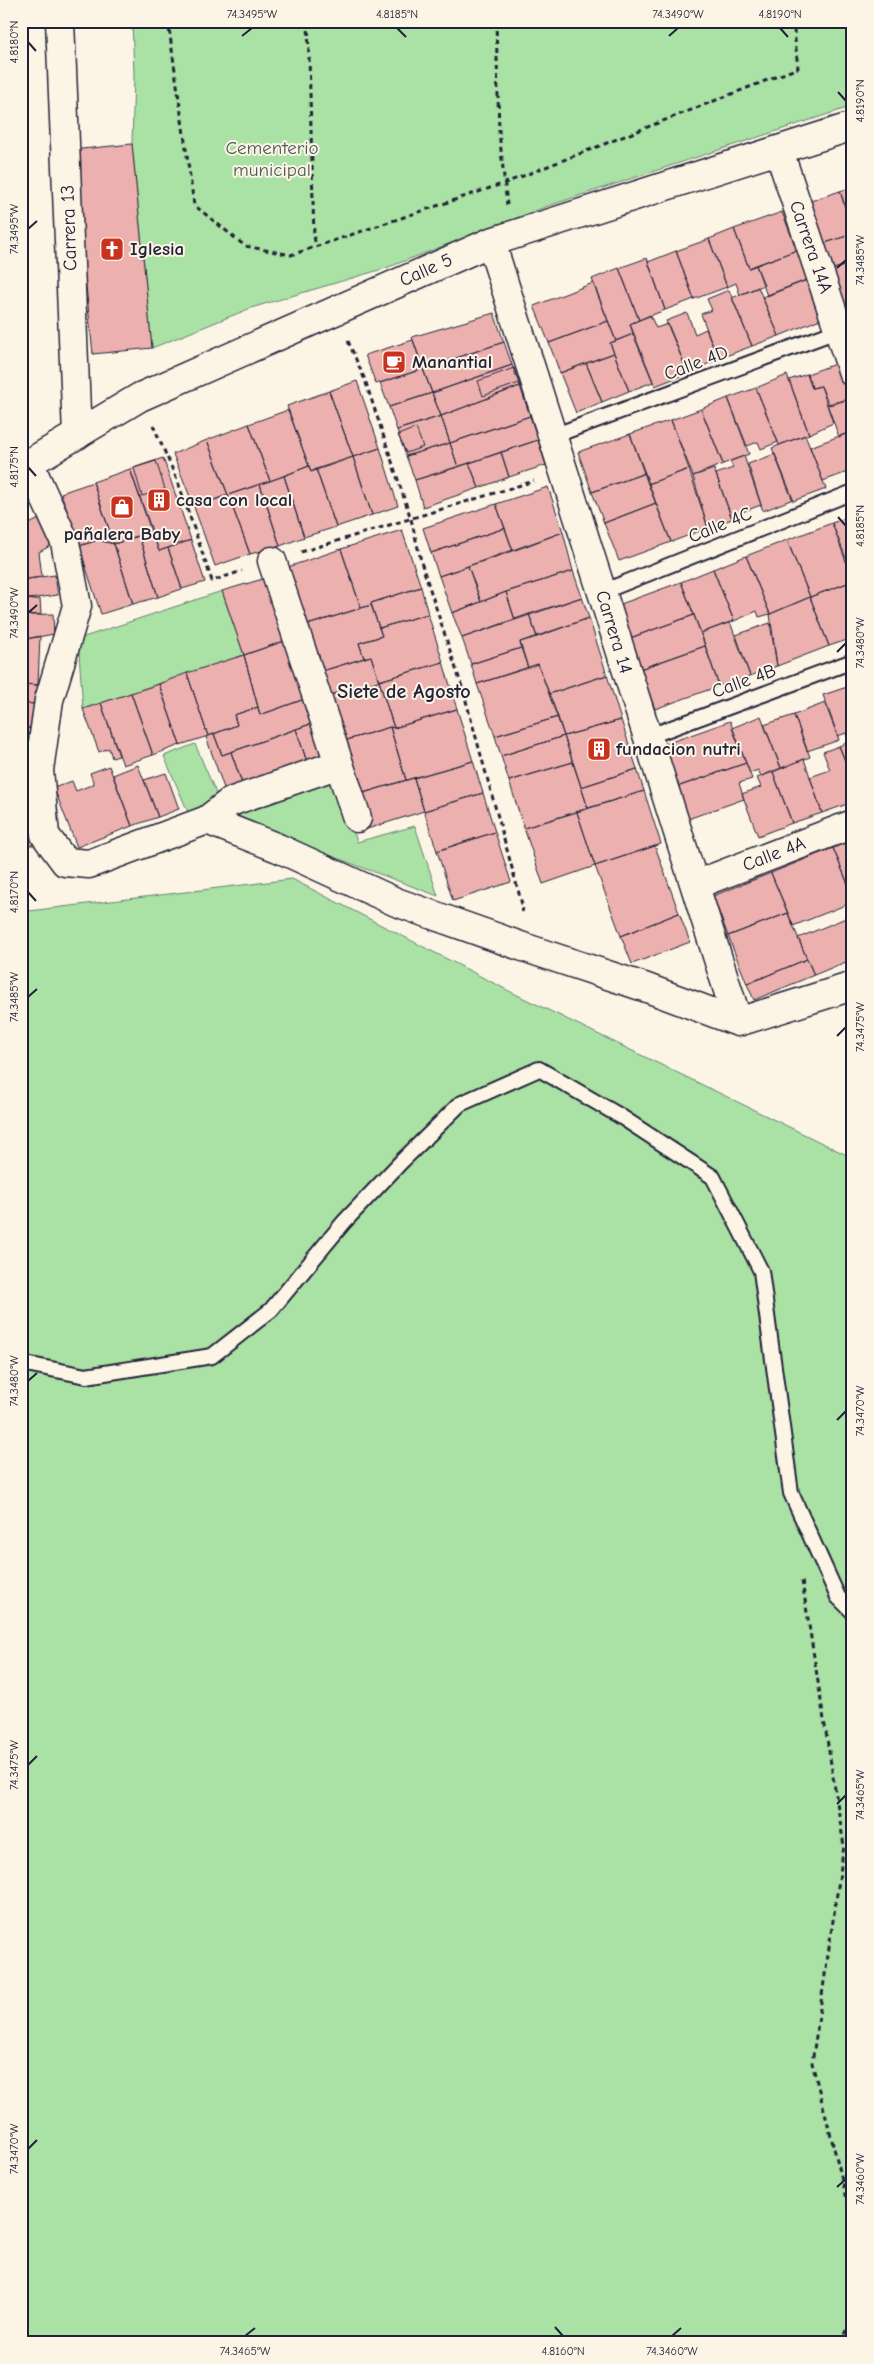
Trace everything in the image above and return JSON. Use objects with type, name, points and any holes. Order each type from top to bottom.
[{"type":"street","name":"Carrera 13","points":[[60,21],[77,435]]},
{"type":"street","name":"Calle 5","points":[[25,466],[140,397],[335,310],[501,239],[853,126]]},
{"type":"street","name":"Carrera 14A","points":[[779,151],[846,327],[853,372]]},
{"type":"street","name":"Carrera 14","points":[[501,239],[553,436],[738,1022]]},
{"type":"street","points":[[25,466],[65,542],[78,606],[49,700],[38,770],[45,835],[65,862],[89,864],[207,820],[230,802],[339,764]]},
{"type":"street","points":[[272,561],[357,818]]},
{"type":"street","points":[[207,820],[278,848],[396,902],[647,988],[738,1022],[853,986]]},
{"type":"street","name":"Calle 4A","points":[[695,885],[853,824]]},
{"type":"lane","name":"Calle 4D","points":[[553,436],[846,327]]},
{"type":"lane","name":"Calle 4C","points":[[602,592],[853,492]]},
{"type":"lane","name":"Calle 4B","points":[[647,737],[853,661]]},
{"type":"lane","points":[[21,1363],[86,1376],[212,1356],[271,1310],[344,1222],[460,1104],[539,1070],[620,1116],[713,1177],[761,1271],[791,1493],[838,1597],[853,1612]]},
{"type":"path","points":[[168,21],[194,205],[246,246],[291,255],[316,245],[505,183],[798,68],[793,21]]},
{"type":"path","points":[[308,21],[314,237],[316,245]]},
{"type":"path","points":[[496,21],[499,132],[505,183],[501,239]]},
{"type":"path","points":[[335,310],[365,380],[412,519],[422,565],[463,690],[523,908],[512,943]]},
{"type":"path","points":[[140,397],[178,482],[205,564]]},
{"type":"path","points":[[412,519],[564,472]]},
{"type":"path","points":[[819,1555],[802,1582],[844,1846],[812,2063],[853,2222]]},
{"type":"path","points":[[842,2343],[853,2314]]},
{"type":"green space","name":"Cementerio municipal","points":[[132,21],[853,21],[853,106],[545,207],[386,268],[251,308],[152,348],[132,144],[134,75]]},
{"type":"green space","points":[[222,591],[244,655],[83,709],[78,639]]},
{"type":"green space","points":[[195,744],[219,800],[188,812],[164,756]]},
{"type":"green space","points":[[336,774],[357,842],[415,826],[438,896],[321,852],[250,834],[233,805]]},
{"type":"green space","points":[[292,879],[509,991],[853,1158],[853,2343],[21,2343],[21,912]]},
{"type":"building","name":"Iglesia","points":[[132,144],[152,348],[93,354],[72,150]]},
{"type":"building","points":[[853,187],[853,229],[840,191]]},
{"type":"building","points":[[840,191],[853,234],[822,244],[808,202]]},
{"type":"building","points":[[782,212],[797,250],[749,268],[734,229]]},
{"type":"building","points":[[734,229],[749,268],[756,265],[764,285],[740,295],[736,283],[727,287],[709,239]]},
{"type":"building","points":[[853,234],[853,263],[831,270],[822,244]]},
{"type":"building","points":[[709,239],[727,287],[694,299],[676,251]]},
{"type":"building","points":[[797,250],[807,280],[767,296],[756,265]]},
{"type":"building","points":[[676,251],[694,299],[665,310],[648,262]]},
{"type":"building","points":[[647,258],[665,310],[639,320],[619,268]]},
{"type":"building","points":[[853,263],[853,306],[844,309],[831,270]]},
{"type":"building","points":[[619,268],[639,320],[630,324],[633,334],[616,341],[592,279]]},
{"type":"building","points":[[814,277],[830,315],[779,336],[762,297]]},
{"type":"building","points":[[593,283],[608,321],[549,343],[534,306]]},
{"type":"building","points":[[758,287],[779,336],[752,346],[732,298]]},
{"type":"building","points":[[729,290],[752,346],[718,359],[701,314],[712,310],[707,299]]},
{"type":"building","points":[[494,313],[504,342],[423,369],[412,337]]},
{"type":"building","points":[[687,313],[695,334],[706,329],[718,359],[688,373],[666,321]]},
{"type":"building","points":[[650,315],[656,328],[668,324],[688,373],[655,386],[630,324]]},
{"type":"building","points":[[608,321],[616,341],[610,343],[614,353],[560,373],[549,343]]},
{"type":"building","points":[[633,334],[653,382],[629,391],[610,343]]},
{"type":"building","name":"Manantial","points":[[413,340],[423,369],[376,384],[365,355]]},
{"type":"building","points":[[504,342],[512,365],[432,393],[423,369]]},
{"type":"building","points":[[614,353],[629,391],[602,402],[586,363]]},
{"type":"building","points":[[586,363],[602,402],[576,413],[560,373]]},
{"type":"building","points":[[838,363],[850,399],[829,405],[821,386],[812,388],[807,374]]},
{"type":"building","points":[[512,365],[520,386],[441,416],[432,393]]},
{"type":"building","points":[[514,368],[519,383],[483,396],[478,381]]},
{"type":"building","points":[[423,369],[432,393],[389,407],[380,383]]},
{"type":"building","points":[[807,374],[812,388],[821,386],[833,423],[809,434],[789,380]]},
{"type":"building","points":[[787,375],[809,434],[779,445],[756,388]]},
{"type":"building","points":[[357,381],[380,448],[353,457],[329,391]]},
{"type":"building","points":[[520,386],[530,416],[450,443],[441,416]]},
{"type":"building","points":[[756,388],[778,442],[761,449],[758,442],[747,446],[728,398]]},
{"type":"building","points":[[329,391],[353,457],[311,472],[287,406]]},
{"type":"building","points":[[432,393],[441,416],[397,430],[389,407]]},
{"type":"building","points":[[728,398],[749,454],[723,464],[701,409]]},
{"type":"building","points":[[850,399],[853,409],[853,431],[839,437],[827,404]]},
{"type":"building","points":[[701,409],[723,464],[693,476],[671,420]]},
{"type":"building","points":[[288,410],[309,466],[270,481],[249,424]]},
{"type":"building","points":[[441,416],[450,443],[406,456],[397,430]]},
{"type":"building","points":[[530,416],[538,440],[458,467],[450,443]]},
{"type":"building","points":[[671,420],[689,469],[648,484],[630,434]]},
{"type":"building","points":[[249,424],[270,481],[228,495],[207,440]]},
{"type":"building","points":[[416,428],[423,447],[406,453],[398,435]]},
{"type":"building","points":[[853,431],[853,470],[823,481],[810,447]]},
{"type":"building","points":[[630,434],[645,473],[592,492],[578,452]]},
{"type":"building","points":[[805,435],[826,489],[793,501],[772,448]]},
{"type":"building","points":[[207,440],[228,495],[194,507],[173,454]]},
{"type":"building","points":[[538,440],[546,465],[509,477],[501,452]]},
{"type":"building","points":[[450,443],[458,467],[415,480],[406,456]]},
{"type":"building","points":[[380,448],[398,506],[372,515],[353,457]]},
{"type":"building","points":[[501,452],[509,477],[479,488],[469,463]]},
{"type":"building","points":[[775,454],[793,499],[763,511],[748,464]]},
{"type":"building","points":[[744,456],[761,505],[731,516],[716,474],[733,468],[730,461]]},
{"type":"building","points":[[353,457],[372,515],[336,527],[316,469]]},
{"type":"building","name":"casa con local","points":[[163,458],[191,540],[159,551],[130,469]]},
{"type":"building","points":[[156,461],[165,489],[142,496],[134,468]]},
{"type":"building","points":[[469,463],[479,488],[423,507],[415,480]]},
{"type":"building","points":[[309,466],[311,472],[316,469],[336,527],[304,537],[284,476]]},
{"type":"building","name":"pañalera Baby","points":[[130,469],[151,531],[114,544],[93,482]]},
{"type":"building","points":[[689,469],[708,528],[671,542],[648,484]]},
{"type":"building","points":[[714,469],[732,519],[708,528],[693,476]]},
{"type":"building","points":[[645,473],[656,503],[604,523],[592,492]]},
{"type":"building","points":[[284,476],[304,537],[280,546],[260,484]]},
{"type":"building","points":[[93,482],[114,544],[98,540],[79,546],[61,493]]},
{"type":"building","points":[[260,484],[280,546],[250,554],[228,495]]},
{"type":"building","points":[[548,487],[563,532],[513,551],[496,504]]},
{"type":"building","points":[[228,495],[250,554],[215,566],[194,507]]},
{"type":"building","points":[[656,503],[671,542],[619,561],[604,523]]},
{"type":"building","points":[[496,504],[505,528],[431,553],[423,528]]},
{"type":"building","points":[[853,515],[853,561],[848,563],[832,523]]},
{"type":"building","points":[[41,518],[54,544],[39,552],[42,577],[21,580],[21,528]]},
{"type":"building","points":[[832,523],[853,581],[810,597],[787,540]]},
{"type":"building","points":[[505,528],[513,551],[439,576],[431,553]]},
{"type":"building","points":[[402,530],[421,587],[361,608],[341,549]]},
{"type":"building","points":[[151,531],[159,551],[168,548],[182,589],[158,597],[139,536]]},
{"type":"building","points":[[563,532],[573,571],[481,602],[468,566]]},
{"type":"building","points":[[139,536],[158,597],[133,604],[114,544]]},
{"type":"building","points":[[98,540],[114,544],[133,604],[101,614],[79,546]]},
{"type":"building","points":[[191,540],[205,582],[182,589],[168,548]]},
{"type":"building","points":[[787,540],[810,597],[770,614],[746,556]]},
{"type":"building","points":[[341,549],[361,608],[301,627],[282,569]]},
{"type":"building","points":[[746,556],[770,614],[759,617],[757,611],[734,621],[713,569]]},
{"type":"building","points":[[853,561],[853,578],[848,563]]},
{"type":"building","points":[[468,566],[481,602],[452,613],[439,576]]},
{"type":"building","points":[[713,569],[734,621],[701,633],[681,582]]},
{"type":"building","points":[[573,571],[582,597],[515,620],[506,592]]},
{"type":"building","points":[[55,575],[58,595],[21,600],[21,580]]},
{"type":"building","points":[[273,576],[293,638],[244,655],[222,591]]},
{"type":"building","points":[[853,581],[853,638],[829,646],[810,597]]},
{"type":"building","points":[[681,582],[694,615],[630,638],[618,605]]},
{"type":"building","points":[[421,587],[428,614],[379,628],[371,603]]},
{"type":"building","points":[[506,592],[515,620],[462,638],[452,613]]},
{"type":"building","points":[[582,597],[589,618],[537,637],[529,614]]},
{"type":"building","points":[[810,597],[829,646],[777,666],[770,614]]},
{"type":"building","points":[[40,599],[41,615],[21,615],[21,600]]},
{"type":"building","points":[[371,605],[382,636],[359,643],[364,658],[316,673],[301,627]]},
{"type":"building","points":[[53,614],[54,634],[21,640],[21,615]]},
{"type":"building","points":[[428,614],[443,662],[379,681],[371,656],[364,658],[359,643],[382,636],[379,628]]},
{"type":"building","points":[[529,614],[537,637],[520,642],[521,648],[471,664],[462,638]]},
{"type":"building","points":[[694,615],[705,646],[640,669],[630,638]]},
{"type":"building","points":[[589,618],[607,675],[549,694],[538,664],[528,668],[520,642]]},
{"type":"building","points":[[730,622],[750,676],[719,686],[701,633]]},
{"type":"building","points":[[770,623],[777,666],[750,676],[736,635]]},
{"type":"building","points":[[40,636],[38,685],[21,684],[21,640]]},
{"type":"building","points":[[293,638],[313,696],[260,715],[244,655]]},
{"type":"building","points":[[705,646],[719,686],[655,709],[640,669]]},
{"type":"building","points":[[521,648],[528,668],[477,684],[471,664]]},
{"type":"building","points":[[244,655],[258,707],[234,715],[237,725],[208,736],[187,673]]},
{"type":"building","points":[[371,656],[379,681],[323,697],[316,673]]},
{"type":"building","points":[[443,662],[457,709],[394,728],[379,681]]},
{"type":"building","points":[[538,664],[558,717],[495,736],[477,684]]},
{"type":"building","points":[[187,673],[208,736],[180,745],[159,684]]},
{"type":"building","points":[[607,675],[621,720],[564,736],[549,694]]},
{"type":"building","points":[[379,681],[394,728],[390,727],[337,743],[323,697]]},
{"type":"building","points":[[21,684],[38,685],[37,704],[21,703]]},
{"type":"building","points":[[159,684],[180,745],[153,755],[131,693]]},
{"type":"building","points":[[850,686],[853,694],[853,740],[849,742],[846,733],[838,736],[823,695]]},
{"type":"building","points":[[131,693],[153,755],[123,765],[101,703]]},
{"type":"building","points":[[313,696],[322,720],[222,755],[214,734],[237,725],[234,715],[258,707],[260,715]]},
{"type":"building","points":[[21,703],[37,704],[36,728],[21,728]]},
{"type":"building","points":[[101,703],[119,756],[112,758],[109,748],[99,752],[83,709]]},
{"type":"building","points":[[825,703],[839,740],[807,751],[794,715]]},
{"type":"building","points":[[457,709],[473,761],[406,780],[390,727],[394,728]]},
{"type":"building","points":[[794,715],[810,757],[781,768],[764,725]]},
{"type":"building","points":[[761,716],[781,768],[761,776],[758,770],[750,773],[732,728]]},
{"type":"building","points":[[558,717],[564,736],[501,756],[495,736]]},
{"type":"building","points":[[322,720],[331,759],[308,765],[296,729]]},
{"type":"building","name":"fundacion nutri","points":[[621,720],[637,769],[581,787],[564,736]]},
{"type":"building","points":[[730,721],[746,763],[674,788],[660,746]]},
{"type":"building","points":[[390,727],[406,780],[353,796],[337,743]]},
{"type":"building","points":[[21,728],[36,728],[33,754],[21,753]]},
{"type":"building","points":[[296,729],[308,765],[243,786],[231,752]]},
{"type":"building","points":[[214,734],[222,755],[231,752],[243,786],[225,791],[206,737]]},
{"type":"building","points":[[564,736],[573,762],[509,781],[501,756]]},
{"type":"building","points":[[853,740],[853,780],[839,746]]},
{"type":"building","points":[[839,746],[853,780],[853,802],[822,813],[810,777],[830,770],[823,752]]},
{"type":"building","points":[[21,753],[33,754],[31,785],[21,784]]},
{"type":"building","points":[[804,759],[822,813],[792,823],[773,772]]},
{"type":"building","points":[[473,761],[483,793],[424,811],[414,778]]},
{"type":"building","points":[[573,762],[588,808],[524,828],[509,781]]},
{"type":"building","points":[[746,763],[752,779],[739,783],[744,799],[685,820],[674,788]]},
{"type":"building","points":[[138,765],[158,817],[132,826],[113,775]]},
{"type":"building","points":[[109,766],[132,826],[77,847],[54,788],[72,781],[76,791],[94,784],[90,773]]},
{"type":"building","points":[[637,769],[644,791],[588,808],[581,787]]},
{"type":"building","points":[[773,772],[792,823],[758,836],[742,794],[761,787],[757,778]]},
{"type":"building","points":[[166,773],[179,809],[158,817],[144,780]]},
{"type":"building","points":[[414,778],[424,811],[364,830],[353,796]]},
{"type":"building","points":[[21,789],[32,789],[33,817],[21,817]]},
{"type":"building","points":[[644,791],[661,844],[595,866],[577,812]]},
{"type":"building","points":[[483,793],[495,832],[437,851],[424,811]]},
{"type":"building","points":[[577,812],[595,866],[543,884],[524,828]]},
{"type":"building","points":[[21,817],[33,817],[33,845],[21,845]]},
{"type":"building","points":[[495,832],[511,882],[453,901],[437,851]]},
{"type":"building","points":[[853,840],[853,881],[848,884],[833,848]]},
{"type":"building","points":[[655,846],[679,913],[621,936],[595,866]]},
{"type":"building","points":[[833,848],[853,896],[853,902],[793,926],[771,873]]},
{"type":"building","points":[[771,873],[788,913],[728,936],[713,896]]},
{"type":"building","points":[[679,913],[690,942],[632,964],[621,936]]},
{"type":"building","points":[[788,913],[807,959],[747,984],[728,936]]},
{"type":"building","points":[[853,915],[853,959],[814,975],[798,938]]},
{"type":"building","points":[[807,959],[814,975],[754,1000],[747,984]]},
{"type":"building","points":[[850,1329],[853,1329],[853,1350],[850,1350]]},
{"type":"place","name":"Iglesia","points":[[112,249]]},
{"type":"place","name":"Manantial","points":[[394,362]]},
{"type":"place","name":"casa con local","points":[[159,500]]},
{"type":"place","name":"pañalera Baby","points":[[122,507]]},
{"type":"place","name":"fundacion nutri","points":[[599,749]]},
{"type":"district","name":"Siete de Agosto","points":[[404,691]]}]
